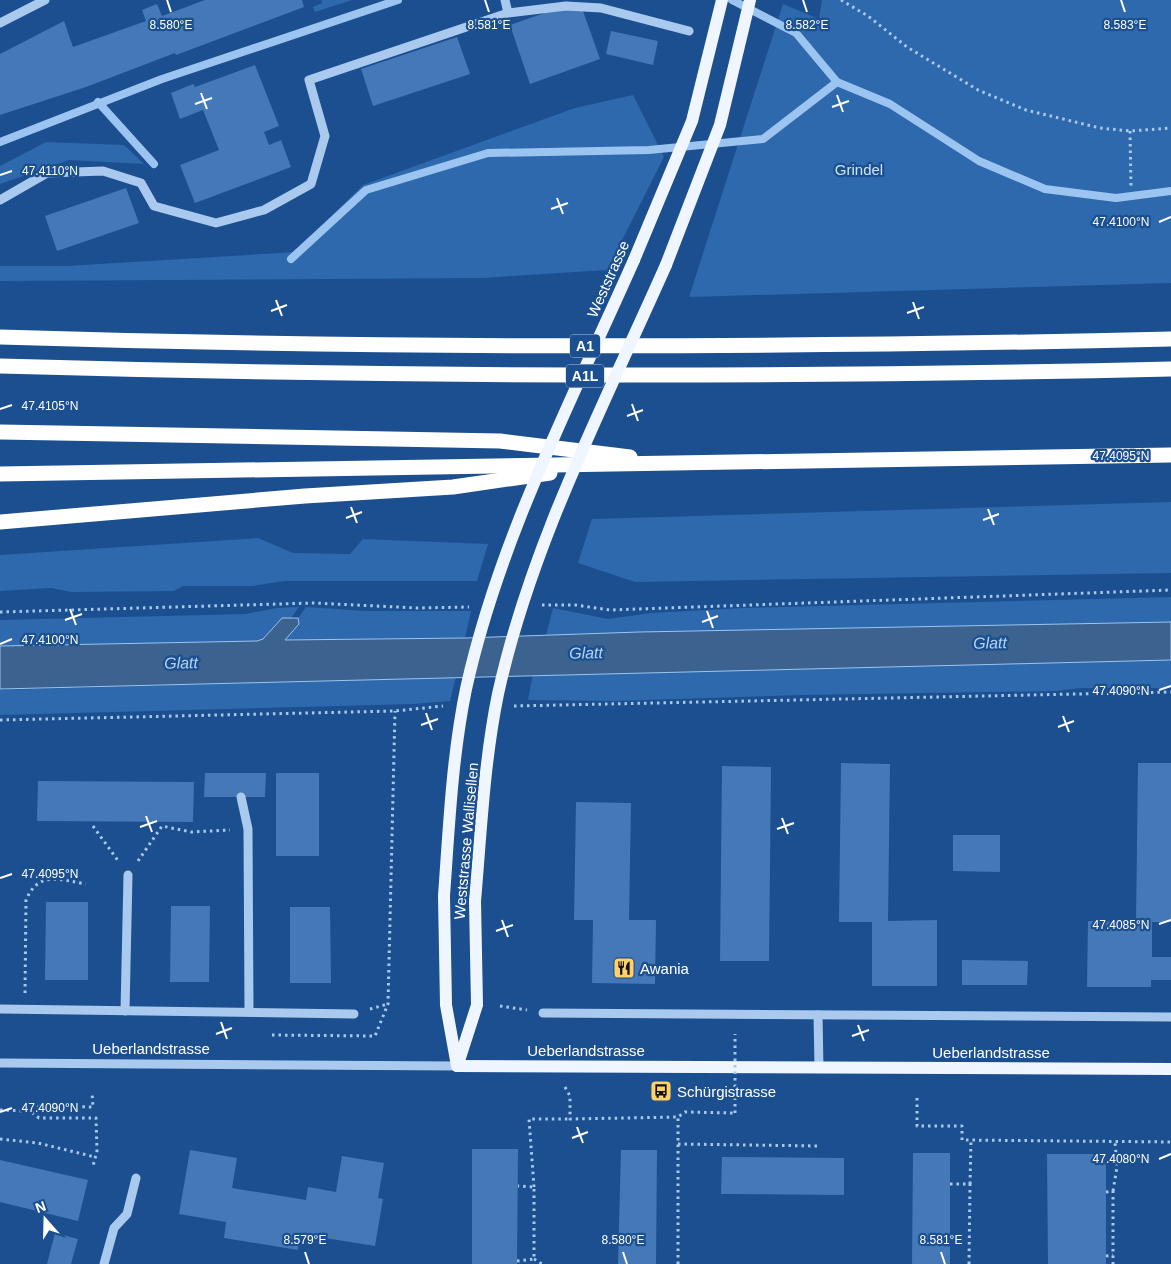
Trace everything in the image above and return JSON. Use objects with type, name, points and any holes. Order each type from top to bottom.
[{"type":"highway","name":"A1","points":[[0,337],[241,343],[521,346],[792,346],[1171,339]]},
{"type":"highway","name":"A1L","points":[[0,366],[521,376],[801,376],[1171,368]]},
{"type":"highway","points":[[0,432],[500,441],[684,463]]},
{"type":"highway","points":[[0,474],[370,466],[609,465],[1171,455]]},
{"type":"highway","points":[[0,522],[314,496],[453,487],[609,465]]},
{"type":"main road","name":"Weststrasse","points":[[493,592],[522,512],[634,260],[692,121],[722,0]]},
{"type":"main road","name":"Weststrasse Wallisellen","points":[[457,1066],[477,1005],[475,901],[484,797],[498,695],[527,591],[554,517],[666,266],[720,125],[750,0]]},
{"type":"main road","name":"Weststrasse Wallisellen","points":[[457,1066],[446,1005],[444,896],[451,792],[466,690],[493,592]]},
{"type":"main road","name":"Ueberlandstrasse","points":[[457,1066],[1171,1069]]},
{"type":"street","points":[[0,23],[45,0]]},
{"type":"street","points":[[0,200],[47,173],[104,171],[140,183],[154,206],[216,223],[264,210],[311,184],[325,136],[309,80],[506,6],[601,8],[689,31]]},
{"type":"street","points":[[241,797],[248,829],[249,1012]]},
{"type":"street","points":[[125,1011],[128,875]]},
{"type":"street","points":[[0,1010],[354,1014]]},
{"type":"street","points":[[543,1013],[1171,1017]]},
{"type":"street","points":[[818,1015],[819,1068]]},
{"type":"street","name":"Ueberlandstrasse","points":[[0,1063],[457,1066]]},
{"type":"street","points":[[104,1264],[114,1228],[127,1214],[136,1178]]},
{"type":"path","points":[[841,0],[868,16],[907,47],[978,90],[1026,110],[1100,128],[1130,131],[1171,128]]},
{"type":"path","points":[[1130,131],[1131,188]]},
{"type":"path","points":[[536,606],[575,605],[610,610],[1171,590]]},
{"type":"path","points":[[0,612],[314,603],[417,608],[476,607]]},
{"type":"path","points":[[512,706],[1171,692]]},
{"type":"path","points":[[0,720],[395,711],[447,706]]},
{"type":"path","points":[[272,1035],[375,1036],[388,1004],[395,711]]},
{"type":"path","points":[[93,826],[128,875],[162,826],[191,832],[248,829]]},
{"type":"path","points":[[25,993],[26,900],[31,890],[38,882],[50,878],[86,884]]},
{"type":"path","points":[[500,1006],[543,1013]]},
{"type":"path","points":[[534,1259],[534,1187],[530,1119],[678,1117],[685,1112],[734,1113],[735,1034]]},
{"type":"path","points":[[554,1066],[570,1096],[570,1119]]},
{"type":"path","points":[[34,1113],[39,1106],[92,1107],[92,1093]]},
{"type":"path","points":[[918,1098],[917,1126],[962,1126],[962,1140],[1171,1142]]},
{"type":"path","points":[[0,1110],[30,1111],[39,1118],[96,1118],[93,1166]]},
{"type":"path","points":[[678,1117],[678,1264]]},
{"type":"path","points":[[0,1139],[38,1143],[95,1157]]},
{"type":"path","points":[[970,1264],[971,1140]]},
{"type":"path","points":[[1113,1264],[1113,1191],[1116,1167],[1114,1142]]},
{"type":"path","points":[[678,1144],[818,1146]]},
{"type":"path","points":[[950,1184],[970,1184]]},
{"type":"path","points":[[518,1186],[534,1187]]},
{"type":"path","points":[[1106,1192],[1113,1191]]},
{"type":"path","points":[[1106,1256],[1113,1255]]},
{"type":"path","points":[[517,1260],[534,1259],[542,1264]]},
{"type":"green space","points":[[321,0],[352,0],[315,12],[313,7],[322,3]]},
{"type":"green space","name":"Grindel","points":[[822,0],[1171,0],[1171,283],[689,297],[783,4],[819,19]]},
{"type":"green space","points":[[633,95],[664,157],[607,270],[482,278],[0,281],[0,266],[67,266],[295,252],[363,185],[575,108]]},
{"type":"green space","points":[[46,142],[124,145],[144,164],[69,160],[0,184],[0,166]]},
{"type":"green space","points":[[1171,502],[1171,573],[635,582],[578,563],[592,519]]},
{"type":"green space","points":[[258,538],[293,553],[350,554],[363,539],[488,544],[477,581],[284,581],[253,586],[183,586],[174,591],[71,592],[51,588],[0,591],[0,555]]},
{"type":"green space","points":[[1171,597],[1171,622],[546,635],[553,608],[608,619],[651,613],[744,608]]},
{"type":"green space","points":[[299,607],[291,618],[282,618],[263,639],[257,641],[0,646],[0,620],[245,614],[277,608]]},
{"type":"green space","points":[[306,607],[366,611],[471,611],[465,638],[284,640],[299,625],[298,618]]},
{"type":"green space","points":[[1171,660],[1171,688],[1080,688],[1057,691],[803,695],[614,701],[528,700],[533,674]]},
{"type":"green space","points":[[456,677],[450,701],[414,704],[0,715],[0,690]]},
{"type":"water","name":"Glatt","points":[[282,618],[298,618],[299,624],[285,640],[465,638],[639,632],[1171,622],[1171,660],[0,689],[0,646],[257,641],[263,639]]},
{"type":"building","points":[[205,0],[302,0],[304,7],[86,87],[0,115],[0,54],[64,21],[73,47],[146,21],[142,10],[157,4],[162,16]]},
{"type":"building","points":[[559,8],[583,11],[600,59],[530,84],[510,25]]},
{"type":"building","points":[[611,31],[658,41],[653,65],[606,54]]},
{"type":"building","points":[[457,37],[470,74],[373,106],[361,69]]},
{"type":"building","points":[[255,65],[279,126],[264,132],[269,145],[281,140],[291,167],[195,203],[180,165],[219,150],[203,110],[180,119],[171,93],[193,84],[195,87]]},
{"type":"building","points":[[126,188],[139,223],[57,251],[45,216]]},
{"type":"building","points":[[841,763],[890,764],[888,921],[937,920],[937,986],[872,986],[872,922],[839,922]]},
{"type":"building","points":[[1138,763],[1171,763],[1171,922],[1152,922],[1152,957],[1171,957],[1171,980],[1151,980],[1151,987],[1087,987],[1088,921],[1136,922]]},
{"type":"building","points":[[722,766],[771,767],[769,961],[720,961]]},
{"type":"building","points":[[205,773],[266,773],[265,797],[204,797]]},
{"type":"building","points":[[276,773],[319,773],[319,856],[276,856]]},
{"type":"building","points":[[38,781],[194,782],[193,822],[37,821]]},
{"type":"building","points":[[576,802],[631,803],[629,920],[656,920],[655,984],[592,983],[593,920],[574,920]]},
{"type":"building","points":[[953,835],[1000,835],[1000,872],[953,871]]},
{"type":"building","points":[[46,902],[88,902],[88,980],[45,980]]},
{"type":"building","points":[[171,906],[210,906],[209,982],[170,982]]},
{"type":"building","points":[[290,907],[330,907],[331,983],[290,983]]},
{"type":"building","points":[[962,960],[1028,961],[1027,985],[962,985]]},
{"type":"building","points":[[472,1149],[518,1149],[517,1264],[472,1264]]},
{"type":"building","points":[[190,1150],[237,1158],[232,1188],[306,1200],[308,1187],[336,1192],[342,1156],[384,1163],[378,1198],[383,1199],[375,1246],[300,1234],[298,1250],[224,1238],[226,1222],[179,1214]]},
{"type":"building","points":[[621,1150],[657,1150],[656,1264],[618,1264]]},
{"type":"building","points":[[913,1153],[950,1153],[950,1264],[912,1264]]},
{"type":"building","points":[[1047,1154],[1106,1154],[1106,1264],[1048,1264]]},
{"type":"building","points":[[722,1157],[844,1158],[844,1195],[721,1194]]},
{"type":"building","points":[[0,1160],[88,1180],[78,1221],[0,1202]]},
{"type":"building","points":[[55,1233],[78,1239],[71,1264],[47,1264]]},
{"type":"waterway","points":[[0,142],[162,79],[398,0]]},
{"type":"waterway","points":[[732,0],[796,33],[837,82],[890,104],[979,161],[1045,189],[1116,198],[1171,191]]},
{"type":"waterway","points":[[291,259],[366,190],[488,153],[649,150],[763,139],[837,82]]},
{"type":"waterway","points":[[98,102],[154,164]]},
{"type":"place","name":"Awania","points":[[624,968]]},
{"type":"place","name":"Schürgistrasse","points":[[661,1091]]}]
